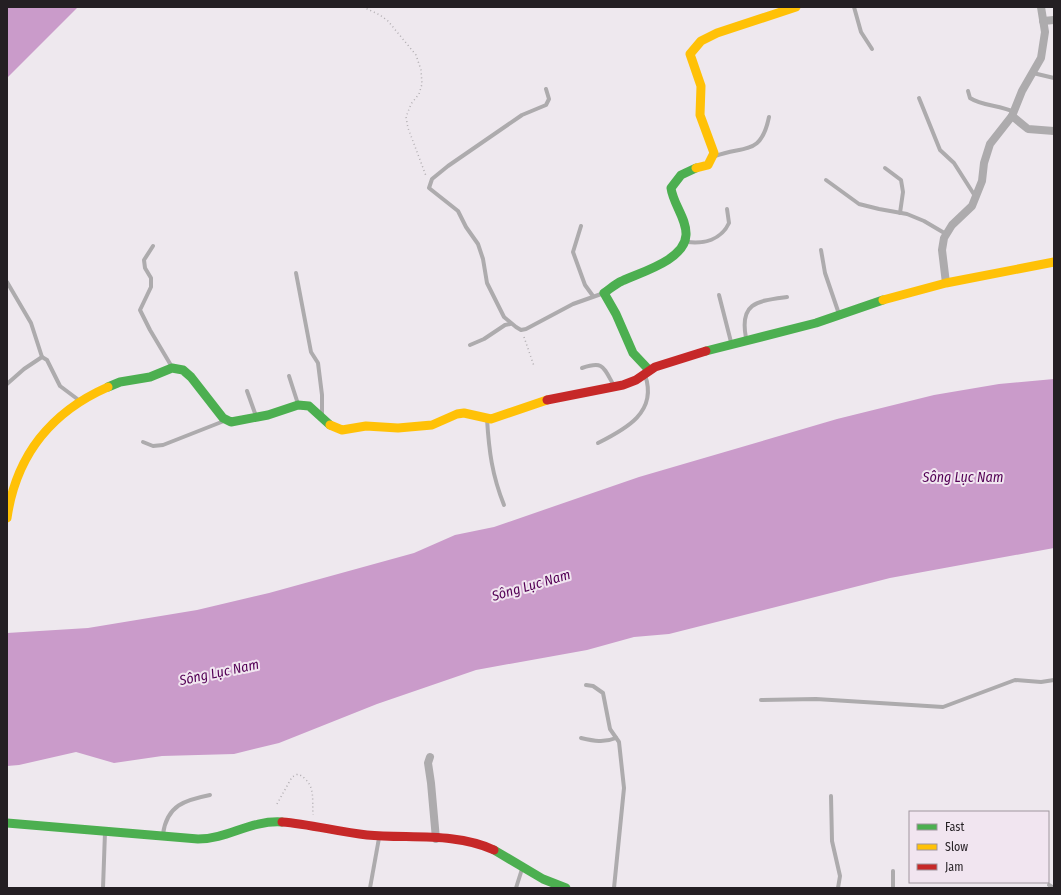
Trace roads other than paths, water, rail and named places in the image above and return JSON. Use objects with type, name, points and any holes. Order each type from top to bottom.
[{"type":"street","points":[[647,371],[633,353],[616,314],[604,293],[624,280],[668,259],[677,253],[684,242],[685,230],[671,188],[676,177],[682,173],[708,165],[713,157],[712,146],[700,115],[701,86],[691,61],[692,50],[701,41],[717,33],[796,7]]},
{"type":"street","points":[[946,283],[942,250],[946,234],[952,225],[969,210],[976,198],[982,181],[984,163],[990,144],[1013,114],[1022,91],[1034,73],[1042,52],[1045,32],[1041,7]]},
{"type":"street","points":[[1043,21],[1054,20]]},
{"type":"street","points":[[1013,114],[1028,129],[1054,131]]},
{"type":"street","points":[[7,518],[12,496],[27,455],[49,427],[90,395],[120,382],[150,377],[172,368],[183,370],[191,377],[219,413],[226,420],[231,422],[257,418],[298,405],[309,406],[330,425],[342,430],[366,426],[398,428],[432,425],[457,414],[464,413],[487,418],[500,417],[553,398],[632,382],[647,371],[731,344],[816,323],[875,302],[946,283],[1054,262]]},
{"type":"street","points":[[430,757],[428,763],[436,839]]},
{"type":"street","points":[[7,823],[195,839],[219,837],[256,823],[267,822],[379,835],[436,839],[477,845],[503,854],[538,877],[565,888]]},
{"type":"lane","points":[[854,7],[861,32],[872,49]]},
{"type":"lane","points":[[1034,73],[1054,78]]},
{"type":"lane","points":[[546,89],[549,99],[546,105],[522,115],[448,166],[429,183],[430,190],[458,211],[466,228],[478,244],[484,259],[487,283],[504,317],[510,324],[521,330],[526,329],[593,296],[604,293]]},
{"type":"lane","points":[[968,91],[970,98],[999,105],[1013,114]]},
{"type":"lane","points":[[919,98],[940,150],[954,163],[976,198]]},
{"type":"lane","points":[[713,157],[728,151],[756,146],[763,137],[769,117]]},
{"type":"lane","points":[[885,168],[901,180],[902,192],[900,213]]},
{"type":"lane","points":[[826,180],[859,204],[907,214],[924,221],[946,234]]},
{"type":"lane","points":[[684,242],[706,242],[722,234],[729,223],[730,216],[727,209]]},
{"type":"lane","points":[[581,226],[573,252],[585,285],[593,296]]},
{"type":"lane","points":[[153,246],[144,260],[145,268],[151,278],[151,286],[140,310],[172,368]]},
{"type":"lane","points":[[821,250],[825,273],[839,314]]},
{"type":"lane","points":[[296,274],[311,352],[318,363],[322,395],[322,418]]},
{"type":"lane","points":[[7,282],[31,323],[42,357],[47,360],[60,386],[81,401]]},
{"type":"lane","points":[[719,295],[731,344]]},
{"type":"lane","points":[[746,341],[744,320],[752,307],[762,300],[787,297]]},
{"type":"lane","points":[[470,345],[484,339],[505,325],[510,324]]},
{"type":"lane","points":[[7,384],[24,369],[42,357]]},
{"type":"lane","points":[[582,368],[595,364],[601,366],[615,386]]},
{"type":"lane","points":[[598,443],[613,435],[642,412],[648,400],[649,393],[647,371]]},
{"type":"lane","points":[[289,376],[298,405]]},
{"type":"lane","points":[[247,391],[257,418]]},
{"type":"lane","points":[[487,418],[489,450],[495,482],[504,505]]},
{"type":"lane","points":[[143,442],[153,446],[162,445],[226,420]]},
{"type":"lane","points":[[761,700],[816,699],[943,707],[1015,680],[1041,682],[1054,680]]},
{"type":"lane","points":[[586,685],[593,686],[603,693],[610,729],[619,742],[621,754],[624,788],[614,888]]},
{"type":"lane","points":[[581,738],[592,741],[607,742],[616,738]]},
{"type":"lane","points":[[162,836],[164,827],[172,810],[186,800],[210,795]]},
{"type":"lane","points":[[831,796],[832,841],[840,876],[838,888]]},
{"type":"lane","points":[[103,888],[105,831]]},
{"type":"lane","points":[[370,888],[379,835]]},
{"type":"lane","points":[[516,888],[522,867]]},
{"type":"lane","points":[[893,871],[893,888]]},
{"type":"lane","points":[[1049,885],[1054,888]]},
{"type":"water","points":[[7,7],[78,7],[7,78]]},
{"type":"water","name":"Sông Lục Nam","points":[[1054,379],[1054,548],[890,578],[669,634],[634,637],[587,650],[476,670],[377,704],[279,743],[234,754],[162,756],[114,763],[76,752],[19,765],[7,766],[7,633],[88,628],[197,610],[269,593],[414,553],[455,535],[494,527],[639,477],[837,419],[934,395],[999,384]]}]
